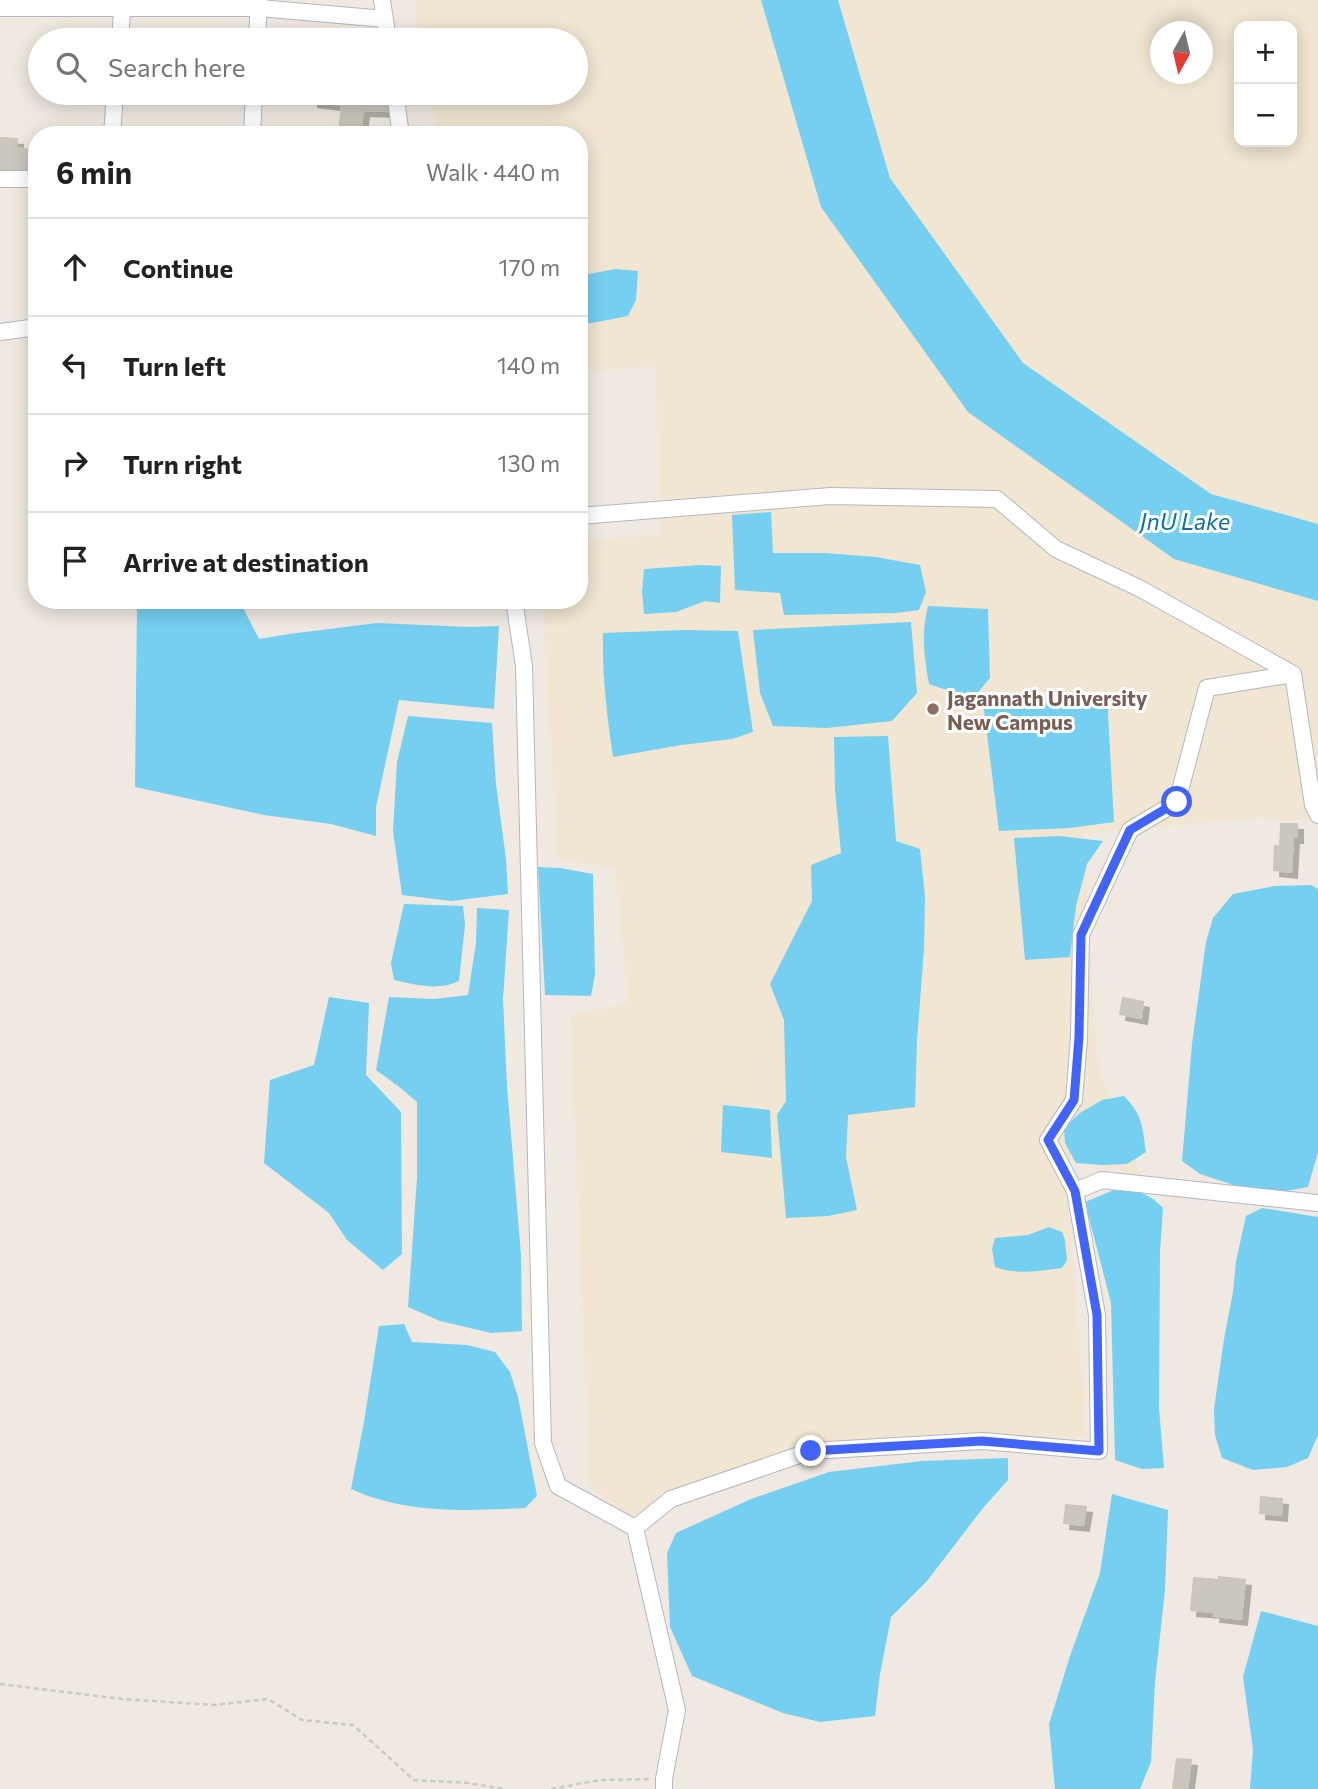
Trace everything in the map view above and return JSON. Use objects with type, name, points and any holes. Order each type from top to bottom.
[{"type":"street","points":[[382,0],[386,28]]},
{"type":"street","points":[[0,8],[122,4],[259,4],[385,19]]},
{"type":"street","points":[[121,28],[122,4]]},
{"type":"street","points":[[258,28],[259,4]]},
{"type":"street","points":[[113,126],[115,105]]},
{"type":"street","points":[[252,126],[253,105]]},
{"type":"street","points":[[397,105],[400,126]]},
{"type":"street","points":[[0,179],[28,180]]},
{"type":"street","points":[[0,332],[28,328]]},
{"type":"street","points":[[588,515],[830,496],[997,499],[1056,549],[1139,588],[1293,674]]},
{"type":"street","points":[[515,609],[524,666],[544,1443],[558,1486],[635,1528],[677,1710],[664,1784]]},
{"type":"street","points":[[1293,674],[1313,805],[1318,815]]},
{"type":"street","points":[[635,1528],[671,1499],[811,1451],[982,1441],[1099,1451],[1097,1315],[1075,1191],[1048,1140],[1074,1100],[1079,1037],[1081,935],[1130,830],[1177,802],[1207,688],[1293,674]]},
{"type":"street","points":[[1075,1191],[1102,1180],[1318,1203]]},
{"type":"path","points":[[0,1684],[122,1699],[214,1705],[268,1699],[302,1720],[353,1725],[414,1780],[468,1783],[505,1789]]},
{"type":"path","points":[[551,1789],[600,1780],[664,1784]]},
{"type":"shaded area","name":"Jagannath University New Campus","points":[[415,0],[1318,0],[1318,820],[1258,818],[1082,834],[1098,1065],[1141,1175],[1067,1159],[1087,1437],[850,1440],[632,1518],[590,1487],[570,1015],[628,1003],[615,868],[558,860],[543,609],[588,609],[588,540],[662,534],[655,367],[588,371],[588,126],[437,126],[431,105],[588,105],[588,28],[418,28]]},
{"type":"water","name":"JnU Lake","points":[[761,0],[838,0],[890,178],[1023,363],[1211,494],[1318,524],[1318,601],[1174,559],[968,412],[821,207]]},
{"type":"water","points":[[615,269],[638,271],[636,300],[628,316],[588,323],[588,274]]},
{"type":"water","points":[[771,512],[773,553],[876,557],[920,565],[926,592],[919,610],[897,613],[784,615],[780,593],[735,590],[732,515]]},
{"type":"water","points":[[721,566],[720,603],[705,601],[676,612],[644,614],[644,569]]},
{"type":"water","points":[[928,606],[988,609],[990,678],[975,696],[929,684],[924,645]]},
{"type":"water","points":[[137,609],[244,609],[259,639],[377,623],[499,626],[494,709],[399,700],[376,807],[376,836],[331,824],[264,815],[135,787]]},
{"type":"water","points":[[911,622],[917,693],[892,721],[827,728],[773,726],[760,693],[753,630]]},
{"type":"water","points":[[738,631],[753,732],[732,739],[613,757],[605,695],[603,633]]},
{"type":"water","points":[[1109,694],[1114,822],[1070,828],[999,831],[983,702]]},
{"type":"water","points":[[408,716],[492,723],[508,894],[451,901],[402,895],[393,831],[397,762]]},
{"type":"water","points":[[888,736],[896,841],[920,849],[925,897],[915,1107],[848,1115],[846,1157],[857,1210],[828,1216],[786,1218],[777,1115],[786,1101],[784,1020],[770,984],[812,901],[811,865],[841,853],[835,790],[834,737]]},
{"type":"water","points":[[1059,836],[1103,841],[1087,864],[1076,906],[1070,957],[1025,960],[1014,838]]},
{"type":"water","points":[[538,867],[593,874],[595,974],[591,996],[545,995]]},
{"type":"water","points":[[1311,885],[1318,889],[1318,1152],[1308,1187],[1270,1194],[1200,1174],[1182,1161],[1192,1044],[1206,942],[1213,918],[1233,894],[1274,886]]},
{"type":"water","points":[[404,904],[463,906],[465,925],[459,981],[435,986],[394,980],[391,963]]},
{"type":"water","points":[[477,908],[509,910],[503,999],[507,1086],[521,1255],[522,1331],[491,1333],[440,1321],[408,1307],[417,1178],[417,1102],[376,1070],[389,997],[434,999],[468,995],[476,943]]},
{"type":"water","points":[[329,997],[369,1003],[366,1075],[401,1112],[402,1254],[383,1270],[347,1240],[329,1213],[264,1163],[270,1080],[314,1065]]},
{"type":"water","points":[[1124,1096],[1141,1121],[1146,1152],[1127,1164],[1076,1163],[1065,1143],[1064,1128],[1080,1113],[1102,1100]]},
{"type":"water","points":[[723,1105],[770,1110],[772,1158],[721,1152]]},
{"type":"water","points":[[1114,1190],[1141,1193],[1163,1208],[1160,1252],[1159,1408],[1164,1468],[1142,1469],[1115,1460],[1111,1303],[1085,1202]]},
{"type":"water","points":[[1262,1208],[1318,1217],[1318,1435],[1308,1458],[1287,1467],[1253,1470],[1222,1458],[1215,1435],[1214,1409],[1236,1261],[1246,1216]]},
{"type":"water","points":[[1049,1227],[1062,1232],[1065,1240],[1067,1260],[1062,1268],[1020,1272],[995,1267],[992,1249],[995,1238],[1028,1235]]},
{"type":"water","points":[[404,1324],[412,1342],[467,1345],[495,1352],[510,1372],[518,1397],[537,1496],[525,1508],[459,1510],[414,1507],[351,1489],[379,1326]]},
{"type":"water","points":[[1008,1458],[1008,1480],[927,1581],[891,1617],[875,1716],[820,1722],[783,1713],[692,1676],[670,1627],[667,1553],[676,1533],[751,1499],[829,1472],[922,1461]]},
{"type":"water","points":[[1112,1494],[1168,1510],[1165,1590],[1155,1682],[1151,1762],[1140,1789],[1055,1789],[1049,1724],[1100,1573]]},
{"type":"water","points":[[1261,1611],[1318,1626],[1318,1789],[1250,1789],[1253,1749],[1243,1677]]},
{"type":"building","points":[[342,105],[386,105],[387,111],[363,110],[361,126],[340,126]]},
{"type":"building","points":[[0,138],[17,139],[16,148],[28,150],[28,169],[0,169]]},
{"type":"building","points":[[1281,824],[1297,824],[1297,837],[1293,837],[1291,872],[1274,870],[1275,846],[1280,847]]},
{"type":"building","points":[[1123,998],[1143,1002],[1141,1018],[1120,1014]]},
{"type":"building","points":[[1261,1497],[1282,1499],[1281,1515],[1260,1513]]},
{"type":"building","points":[[1066,1505],[1086,1507],[1083,1525],[1064,1523]]},
{"type":"building","points":[[1219,1577],[1245,1580],[1241,1619],[1214,1616],[1215,1612],[1191,1610],[1194,1578],[1219,1580]]},
{"type":"building","points":[[1177,1759],[1191,1760],[1187,1789],[1173,1789]]},
{"type":"place","name":"Jagannath University New Campus","points":[[933,709]]},
{"type":"route","points":[[811,1451],[982,1441],[1099,1451],[1097,1315],[1075,1191],[1048,1140],[1074,1100],[1079,1037],[1081,935],[1130,830],[1177,802]]}]
